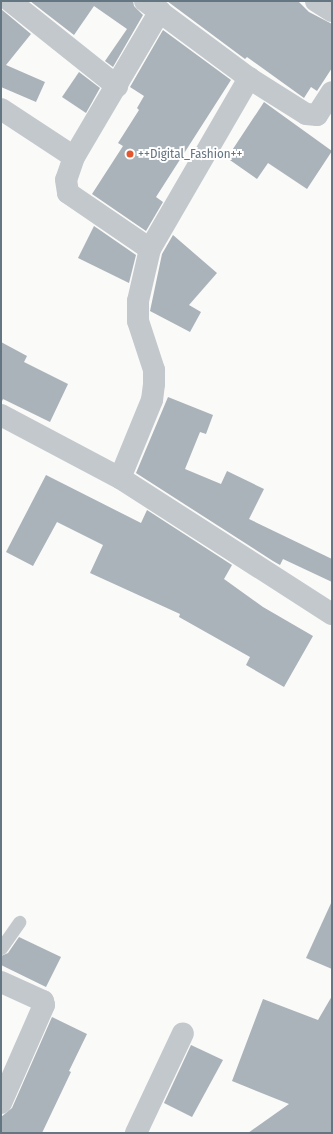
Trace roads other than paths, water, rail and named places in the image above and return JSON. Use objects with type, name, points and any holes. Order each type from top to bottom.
[{"type":"street","points":[[10,1],[117,86]]},
{"type":"street","points":[[316,1],[332,11]]},
{"type":"street","points":[[150,249],[68,192],[66,180],[74,157],[117,86],[152,6],[249,78],[306,114],[317,115],[332,92]]},
{"type":"street","points":[[120,478],[153,395],[154,370],[138,321],[138,301],[150,249],[249,78]]},
{"type":"street","points":[[1,109],[74,157]]},
{"type":"street","points":[[1,415],[120,478],[332,614]]},
{"type":"street","points":[[1,982],[43,1001],[44,1005],[1,1103]]},
{"type":"street","points":[[136,1133],[183,1033]]},
{"type":"lane","points":[[1,948],[19,922]]},
{"type":"place","name":"++Digital_Fashion++","points":[[130,154]]}]
